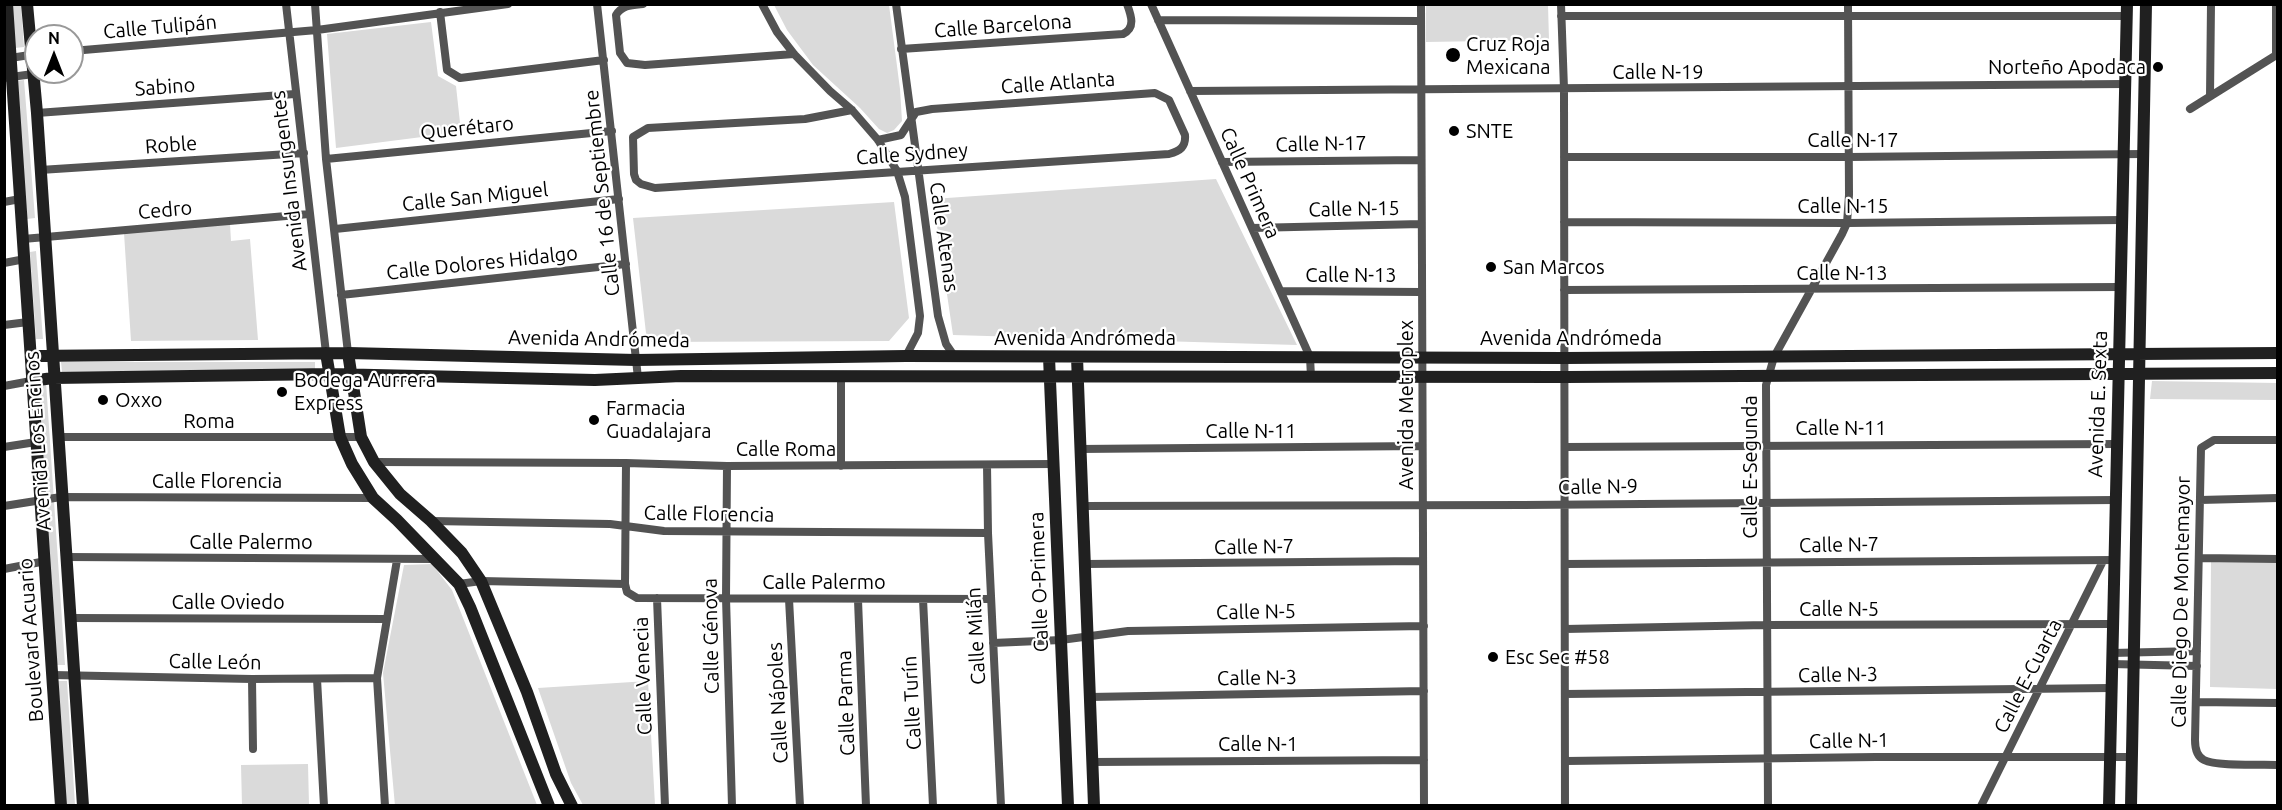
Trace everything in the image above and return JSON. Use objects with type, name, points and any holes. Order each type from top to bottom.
[{"type":"street","name":"Boulevard Acuario","points":[[7,4],[10,142],[20,199],[25,259],[31,381],[46,561],[61,806]]},
{"type":"street","name":"Avenida Los Encinos","points":[[27,4],[29,24]]},
{"type":"street","name":"Avenida Insurgentes","points":[[286,4],[326,353]]},
{"type":"street","name":"Avenida Insurgentes","points":[[315,4],[326,159],[348,353]]},
{"type":"street","name":"Calle Tulipán","points":[[84,50],[317,30],[508,4]]},
{"type":"street","name":"Calle 16 de Septiembre","points":[[597,4],[638,378]]},
{"type":"street","points":[[643,4],[626,7],[619,10],[616,15],[620,53],[627,63],[645,65],[794,54]]},
{"type":"street","name":"Calle Atenas","points":[[762,4],[777,32],[794,54],[852,110],[878,140],[897,171],[904,197],[920,316],[918,333],[906,356]]},
{"type":"street","name":"Calle Atenas","points":[[896,4],[938,316],[946,344],[955,357]]},
{"type":"street","name":"Calle Barcelona","points":[[901,49],[1116,35],[1128,32],[1132,18],[1126,4]]},
{"type":"street","name":"Calle Primera","points":[[1150,4],[1310,357],[1311,377]]},
{"type":"street","name":"Avenida Metroplex","points":[[1421,4],[1424,806]]},
{"type":"street","points":[[1561,4],[1564,89],[1565,806]]},
{"type":"street","name":"Calle E-Segunda","points":[[1768,806],[1765,396],[1774,357],[1847,223],[1848,4]]},
{"type":"street","name":"Avenida E. Sexta","points":[[2131,806],[2146,4]]},
{"type":"street","points":[[2210,96],[2211,4]]},
{"type":"street","points":[[2190,109],[2277,54],[2276,4]]},
{"type":"street","points":[[1561,16],[1848,16],[2127,10]]},
{"type":"street","name":"Avenida E. Sexta","points":[[2109,806],[2112,624],[2108,560],[2115,500],[2117,444],[2127,10]]},
{"type":"street","points":[[440,12],[447,70],[460,78],[604,60]]},
{"type":"street","points":[[1158,20],[1421,21]]},
{"type":"street","points":[[7,58],[24,56]]},
{"type":"street","points":[[8,77],[24,75]]},
{"type":"street","name":"Avenida Los Encinos","points":[[34,84],[83,806]]},
{"type":"street","name":"Calle N-19","points":[[1190,91],[2125,84]]},
{"type":"street","name":"Calle Atlanta","points":[[911,117],[916,112],[945,107],[1155,93],[1169,100],[1185,135]]},
{"type":"street","name":"Sabino","points":[[37,112],[295,94]]},
{"type":"street","name":"Calle Sydney","points":[[852,110],[806,119],[648,128],[633,136],[634,174],[640,184],[655,188],[1169,154],[1179,151],[1184,146],[1185,135]]},
{"type":"street","points":[[878,140],[901,135],[911,117]]},
{"type":"street","name":"Querétaro","points":[[326,159],[612,130]]},
{"type":"street","name":"Roble","points":[[40,170],[304,153]]},
{"type":"street","name":"Calle N-17","points":[[1564,157],[1849,158],[2143,154]]},
{"type":"street","name":"Calle N-17","points":[[1222,162],[1421,160]]},
{"type":"street","points":[[4,202],[20,199]]},
{"type":"street","name":"Calle San Miguel","points":[[335,229],[619,199]]},
{"type":"street","name":"Cedro","points":[[23,239],[309,214]]},
{"type":"street","name":"Calle N-15","points":[[1564,222],[1847,223],[2122,220]]},
{"type":"street","name":"Calle N-15","points":[[1252,228],[1421,225]]},
{"type":"street","points":[[909,229],[926,227]]},
{"type":"street","points":[[4,263],[25,259]]},
{"type":"street","name":"Calle Dolores Hidalgo","points":[[342,296],[626,264]]},
{"type":"street","name":"Calle N-13","points":[[1564,290],[2120,287]]},
{"type":"street","name":"Calle N-13","points":[[1281,291],[1421,292]]},
{"type":"street","points":[[4,326],[28,322]]},
{"type":"street","points":[[326,353],[340,437],[352,464],[373,498],[459,584],[471,606],[549,806]]},
{"type":"street","points":[[348,353],[361,437],[374,462],[400,494],[431,521],[462,553],[482,581],[527,692],[556,774],[572,806]]},
{"type":"street","name":"Avenida Andrómeda","points":[[31,356],[348,353],[636,360],[906,356],[1565,358],[2277,353]]},
{"type":"street","name":"Calle O-Primera","points":[[1049,357],[1068,806]]},
{"type":"street","points":[[1077,357],[1094,806]]},
{"type":"street","name":"Avenida Andrómeda","points":[[31,381],[53,378],[330,374],[562,379],[2277,373]]},
{"type":"street","points":[[841,377],[841,466]]},
{"type":"street","points":[[4,386],[31,381]]},
{"type":"street","name":"Roma","points":[[57,437],[361,437]]},
{"type":"street","name":"Calle Diego De Montemayor","points":[[2277,440],[2214,440],[2201,448],[2195,747],[2204,760],[2213,763],[2277,765]]},
{"type":"street","points":[[4,447],[36,442]]},
{"type":"street","name":"Calle N-11","points":[[1565,447],[2117,444]]},
{"type":"street","name":"Calle N-11","points":[[1079,448],[1422,446]]},
{"type":"street","name":"Calle Roma","points":[[374,462],[626,463],[727,466],[1054,464]]},
{"type":"street","points":[[459,584],[482,581],[625,584],[626,463]]},
{"type":"street","name":"Calle Milán","points":[[987,465],[1001,806]]},
{"type":"street","name":"Calle Génova","points":[[727,466],[726,598],[732,806]]},
{"type":"street","name":"Calle Florencia","points":[[4,506],[61,497],[373,498]]},
{"type":"street","points":[[2200,500],[2277,498]]},
{"type":"street","name":"Calle N-9","points":[[1082,506],[2115,500]]},
{"type":"street","name":"Calle Florencia","points":[[431,521],[625,525],[642,530],[726,532],[988,533]]},
{"type":"street","name":"Calle Palermo","points":[[66,558],[436,559]]},
{"type":"street","points":[[2200,558],[2277,559]]},
{"type":"street","points":[[386,806],[377,678],[397,560]]},
{"type":"street","name":"Calle N-7","points":[[1565,564],[2108,560]]},
{"type":"street","name":"Calle E-Cuarta","points":[[1981,806],[2108,560]]},
{"type":"street","points":[[4,569],[46,561]]},
{"type":"street","name":"Calle N-7","points":[[1085,564],[1423,561]]},
{"type":"street","name":"Calle Venecia","points":[[625,584],[627,592],[637,598],[657,598],[665,806]]},
{"type":"street","name":"Calle Palermo","points":[[657,598],[991,599]]},
{"type":"street","name":"Calle Nápoles","points":[[789,599],[800,806]]},
{"type":"street","name":"Calle Turín","points":[[923,599],[933,806]]},
{"type":"street","name":"Calle Parma","points":[[858,600],[866,806]]},
{"type":"street","name":"Calle Oviedo","points":[[69,618],[386,619]]},
{"type":"street","name":"Calle N-5","points":[[1565,629],[1767,625],[2112,624]]},
{"type":"street","name":"Calle N-5","points":[[993,643],[1061,640],[1128,631],[1424,626]]},
{"type":"street","points":[[2134,659],[2197,651]]},
{"type":"street","points":[[2112,659],[2134,659],[2197,666]]},
{"type":"street","name":"Calle León","points":[[53,675],[252,679],[377,678]]},
{"type":"street","points":[[252,679],[254,749]]},
{"type":"street","points":[[317,679],[324,806]]},
{"type":"street","name":"Calle N-3","points":[[1566,694],[2111,688]]},
{"type":"street","name":"Calle N-3","points":[[1090,697],[1425,692]]},
{"type":"street","points":[[2196,702],[2277,703]]},
{"type":"street","name":"Calle N-1","points":[[1566,761],[2133,757]]},
{"type":"street","name":"Calle N-1","points":[[1092,762],[1424,760]]},
{"type":"shaded area","points":[[12,5],[21,5],[24,47],[15,48]]},
{"type":"shaded area","points":[[774,5],[889,5],[902,121],[894,130],[887,133],[879,129],[860,108],[813,65],[787,30]]},
{"type":"shaded area","points":[[1426,5],[1548,5],[1549,40],[1426,42]]},
{"type":"shaded area","points":[[431,22],[438,76],[456,86],[461,132],[336,148],[327,34]]},
{"type":"shaded area","points":[[24,80],[35,218],[27,219],[17,81]]},
{"type":"shaded area","points":[[1216,179],[1297,345],[953,335],[933,199]]},
{"type":"shaded area","points":[[894,202],[909,318],[889,341],[647,342],[633,218]]},
{"type":"shaded area","points":[[230,224],[231,241],[250,239],[258,340],[131,341],[124,233]]},
{"type":"shaded area","points":[[36,251],[43,339],[36,339],[30,252]]},
{"type":"shaded area","points":[[61,362],[315,362],[315,370],[62,372]]},
{"type":"shaded area","points":[[2152,381],[2277,383],[2277,400],[2150,399]]},
{"type":"shaded area","points":[[46,382],[65,665],[57,665],[37,383]]},
{"type":"shaded area","points":[[2211,562],[2277,562],[2277,689],[2210,687]]},
{"type":"shaded area","points":[[432,564],[452,590],[537,805],[395,806],[383,673],[404,565]]},
{"type":"shaded area","points":[[58,681],[67,681],[75,805],[66,805]]},
{"type":"shaded area","points":[[648,681],[655,805],[583,805],[571,783],[538,688]]},
{"type":"shaded area","points":[[308,764],[309,805],[242,805],[241,765]]},
{"type":"place","name":"Cruz Roja Mexicana","points":[[1453,55]]},
{"type":"place","name":"Norteño Apodaca","points":[[2158,67]]},
{"type":"place","name":"SNTE","points":[[1454,131]]},
{"type":"place","name":"San Marcos","points":[[1491,267]]},
{"type":"place","name":"Bodega Aurrera Express","points":[[282,392]]},
{"type":"place","name":"Oxxo","points":[[103,400]]},
{"type":"place","name":"Farmacia Guadalajara","points":[[594,420]]},
{"type":"place","name":"Esc Sec #58","points":[[1493,657]]}]
